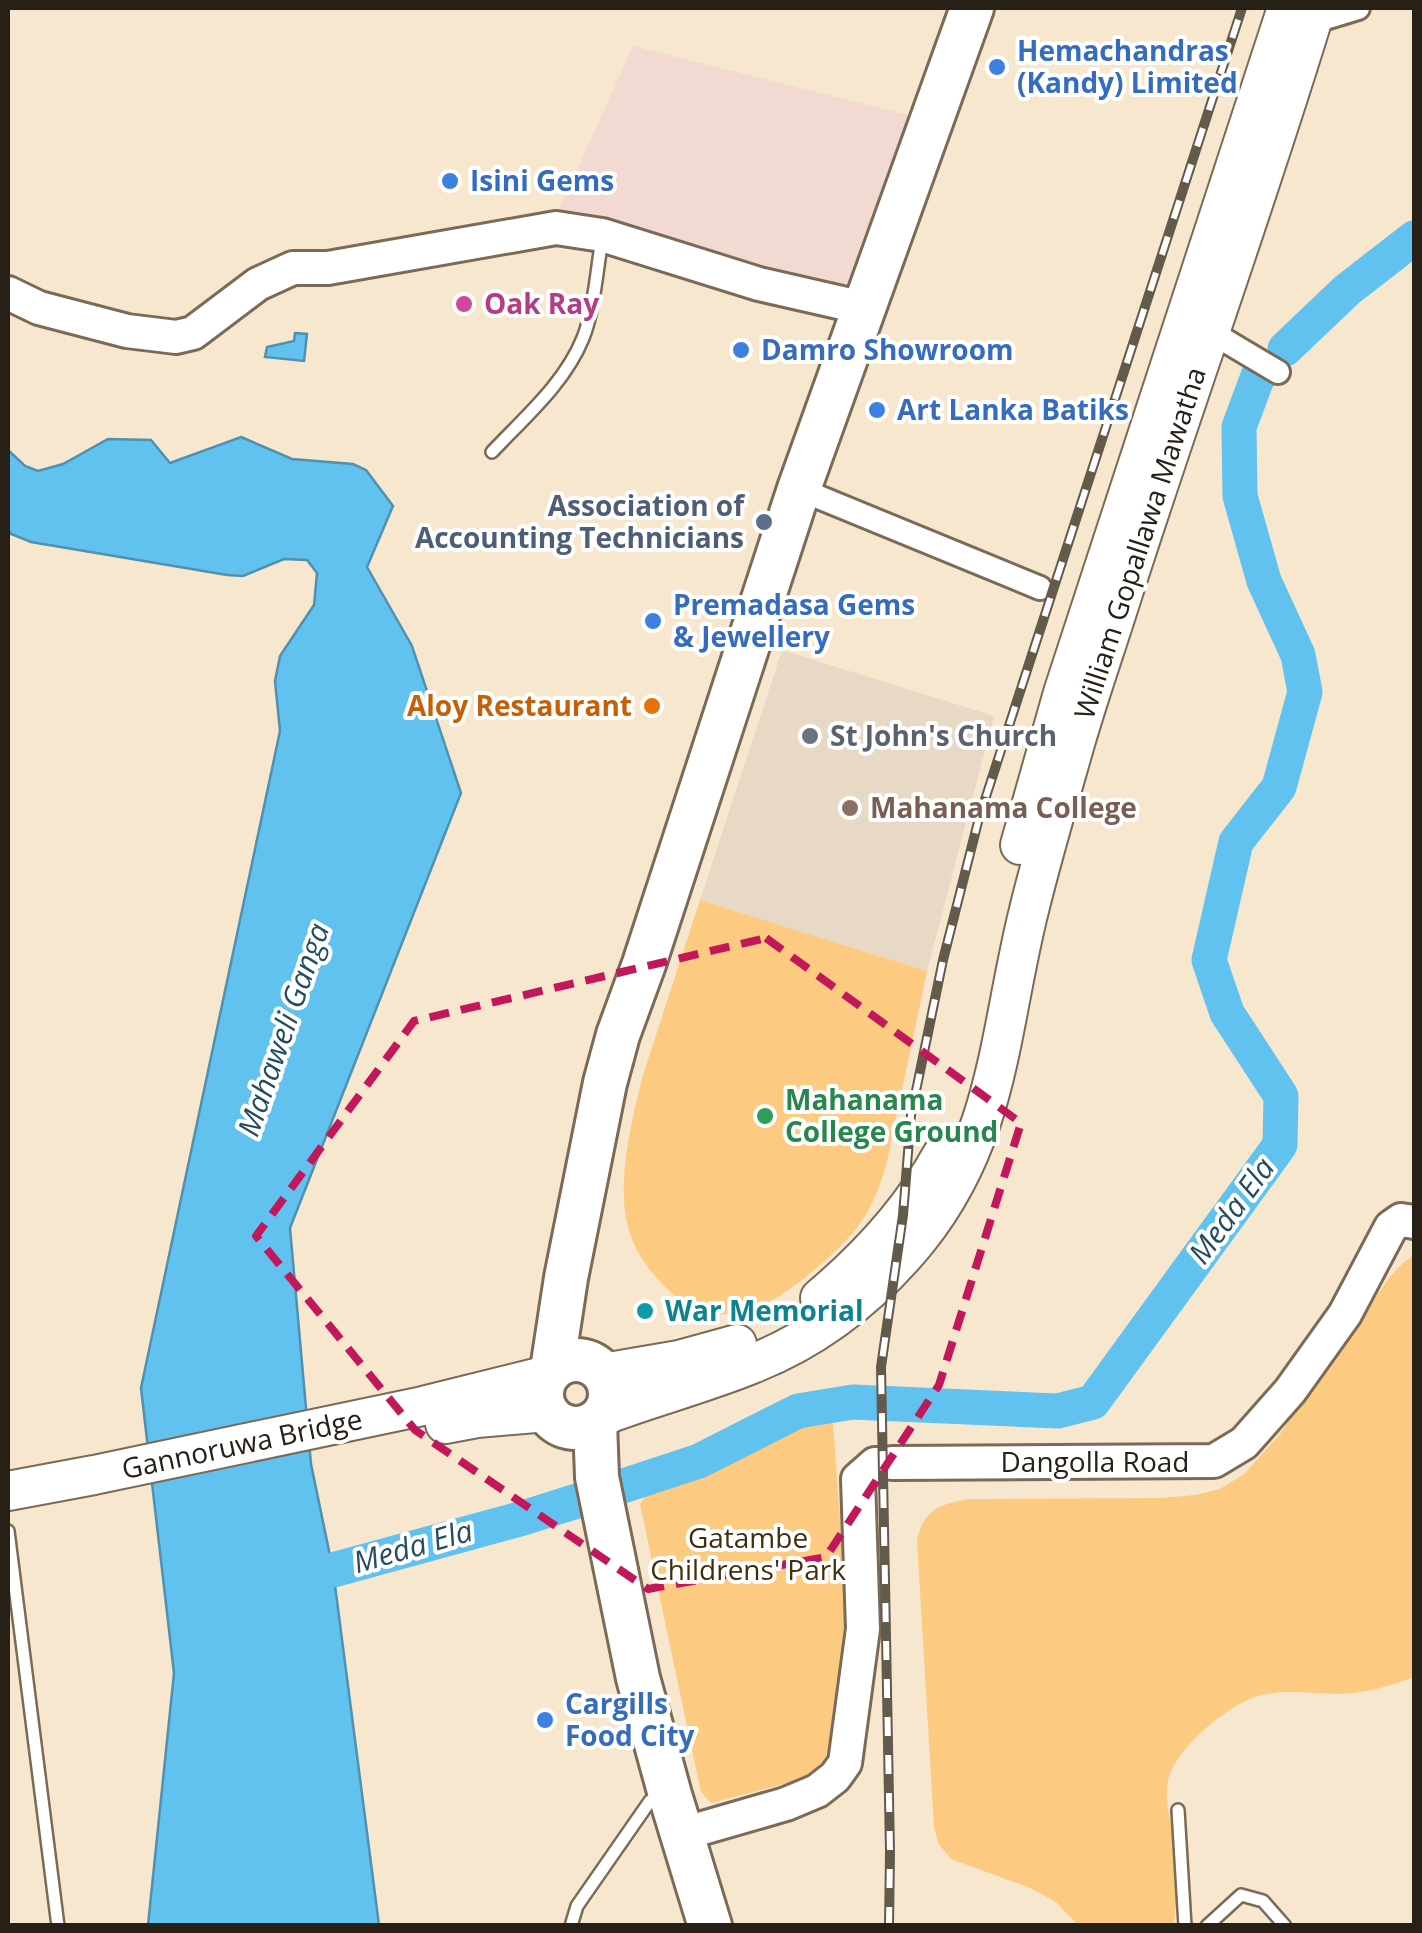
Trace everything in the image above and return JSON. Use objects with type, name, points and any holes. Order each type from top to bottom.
[{"type":"highway","points":[[567,1403],[566,1278],[594,1132],[618,1035],[799,489],[972,8]]},
{"type":"highway","points":[[577,1225],[600,1370]]},
{"type":"highway","points":[[600,1370],[585,1361],[562,1363],[567,1403],[577,1452],[597,1477],[638,1678],[710,1926]]},
{"type":"main road","name":"William Gopallawa Mawatha","points":[[392,1423],[472,1395],[567,1403],[756,1362],[833,1320],[896,1264],[938,1213],[980,1130],[1029,910],[1077,736],[1209,331],[1305,12]]},
{"type":"main road","name":"William Gopallawa Mawatha","points":[[600,1370],[647,1367],[714,1352],[784,1324],[856,1268],[903,1215],[942,1155],[965,1094],[1017,855],[1063,693],[1305,12]]},
{"type":"main road","name":"Gannoruwa Bridge","points":[[97,1486],[392,1423]]},
{"type":"main road","points":[[8,1490],[97,1486]]},
{"type":"main road","points":[[8,1514],[97,1486]]},
{"type":"street","points":[[1305,12],[1358,8]]},
{"type":"street","points":[[8,293],[39,308],[126,331],[176,337],[194,332],[258,284],[293,268],[328,268],[556,228],[602,235],[759,284],[864,308]]},
{"type":"street","points":[[1209,331],[1278,372]]},
{"type":"street","points":[[799,489],[1040,588]]},
{"type":"street","name":"Dangolla Road","points":[[676,1814],[786,1804],[818,1792],[846,1763],[864,1629],[858,1480],[883,1463],[1214,1461],[1244,1443],[1290,1392],[1344,1314],[1390,1227],[1401,1220],[1414,1222]]},
{"type":"lane","points":[[492,452],[558,382],[577,352],[585,334],[602,235]]},
{"type":"lane","points":[[8,1531],[58,1926]]},
{"type":"lane","points":[[571,1926],[577,1906],[650,1801],[676,1814]]},
{"type":"lane","points":[[1178,1810],[1184,1926]]},
{"type":"lane","points":[[1208,1926],[1241,1895],[1263,1900],[1284,1926]]},
{"type":"highlighted area","points":[[766,938],[1021,1123],[939,1385],[826,1557],[648,1589],[415,1430],[256,1236],[414,1021]]},
{"type":"shaded area","points":[[633,46],[919,118],[854,294],[556,216]]},
{"type":"shaded area","name":"Mahanama College","points":[[782,650],[994,716],[927,971],[700,900]]},
{"type":"green space","name":"Mahanama College Ground","points":[[700,900],[927,971],[886,1166],[865,1216],[841,1246],[794,1286],[739,1313],[701,1311],[663,1285],[637,1251],[625,1209],[627,1151],[634,1111]]},
{"type":"green space","points":[[1414,1255],[1414,1677],[1359,1692],[1265,1694],[1239,1704],[1193,1740],[1173,1767],[1167,1788],[1176,1862],[1174,1925],[1078,1925],[1056,1902],[1030,1888],[951,1859],[938,1843],[934,1827],[917,1540],[929,1514],[942,1506],[970,1499],[1161,1498],[1220,1489],[1244,1474],[1280,1434],[1389,1278]]},
{"type":"green space","name":"Gatambe Childrens' Park","points":[[817,1416],[833,1423],[846,1601],[834,1754],[826,1773],[711,1803],[701,1792],[640,1504],[649,1491]]},
{"type":"water","points":[[295,333],[307,334],[304,361],[265,357],[267,347],[294,341]]},
{"type":"water","name":"Mahaweli Ganga","points":[[241,437],[292,459],[353,464],[366,470],[393,506],[367,567],[412,646],[461,793],[290,1228],[311,1464],[333,1570],[379,1925],[148,1925],[174,1673],[141,1388],[280,731],[275,681],[280,656],[314,605],[317,573],[307,560],[284,559],[243,576],[227,575],[31,542],[8,529],[8,450],[25,466],[38,471],[63,464],[108,439],[151,440],[170,463]]},
{"type":"waterway","name":"Meda Ela","points":[[1285,349],[1347,290],[1414,238]]},
{"type":"waterway","name":"Meda Ela","points":[[617,1488],[699,1461],[798,1411],[853,1402],[1058,1411],[1093,1402],[1280,1145],[1281,1096],[1227,1013],[1209,960],[1236,842],[1279,787],[1305,692],[1298,655],[1264,581],[1240,496],[1239,427],[1262,373]]},
{"type":"waterway","name":"Meda Ela","points":[[287,1577],[333,1570],[580,1500]]},
{"type":"railway","points":[[889,1926],[881,1367],[903,1215],[911,1115],[943,960],[979,818],[1242,8]]},
{"type":"place","name":"Hemachandras (Kandy) Limited","points":[[997,67]]},
{"type":"place","name":"Isini Gems","points":[[450,181]]},
{"type":"place","name":"Oak Ray","points":[[464,304]]},
{"type":"place","name":"Damro Showroom","points":[[741,350]]},
{"type":"place","name":"Art Lanka Batiks","points":[[877,410]]},
{"type":"place","name":"Association of Accounting Technicians","points":[[764,522]]},
{"type":"place","name":"Premadasa Gems & Jewellery","points":[[653,621]]},
{"type":"place","name":"Aloy Restaurant","points":[[652,706]]},
{"type":"place","name":"St John's Church","points":[[810,736]]},
{"type":"place","name":"Mahanama College","points":[[850,808]]},
{"type":"place","name":"Mahanama College Ground","points":[[765,1116]]},
{"type":"place","name":"War Memorial","points":[[645,1311]]},
{"type":"place","name":"Cargills Food City","points":[[545,1720]]}]
